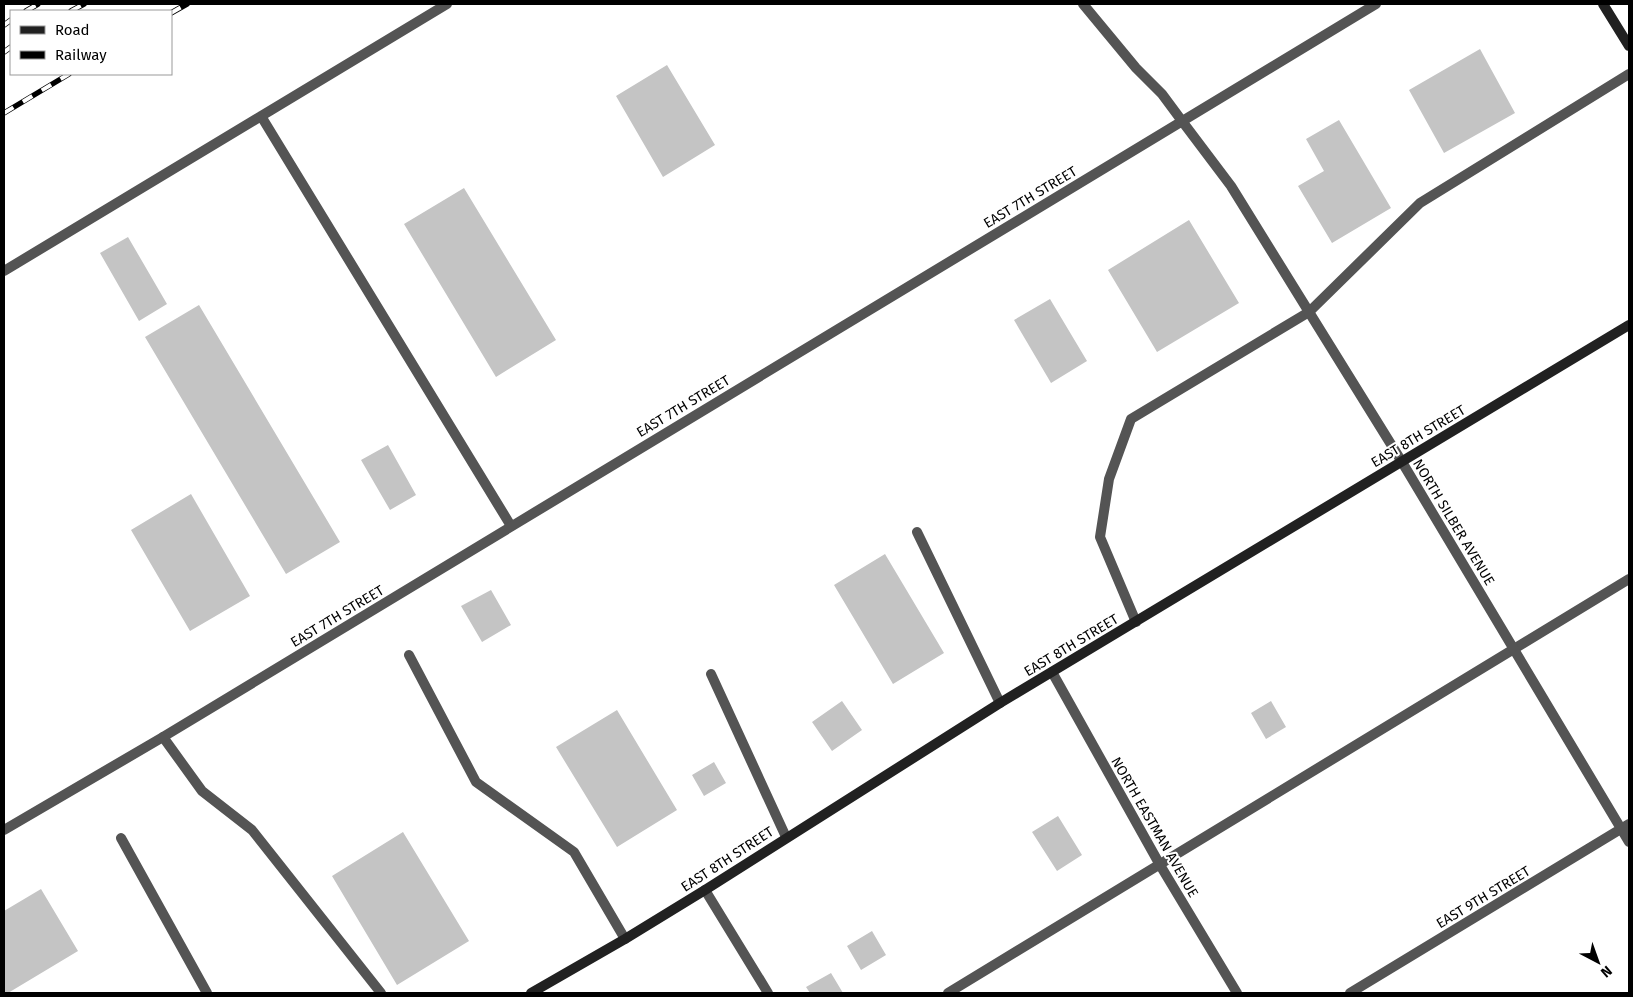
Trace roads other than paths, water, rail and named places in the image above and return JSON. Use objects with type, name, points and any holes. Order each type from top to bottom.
[{"type":"street","points":[[4,271],[447,4]]},
{"type":"street","name":"NORTH SILBER AVENUE","points":[[1083,4],[1136,68],[1162,94],[1231,186],[1402,462],[1514,649],[1625,826],[1629,842]]},
{"type":"street","name":"EAST 7TH STREET","points":[[4,830],[163,737],[1376,4]]},
{"type":"street","points":[[1603,4],[1629,46]]},
{"type":"street","points":[[1136,622],[1100,537],[1109,478],[1131,419],[1310,312],[1420,203],[1629,74]]},
{"type":"street","points":[[260,116],[511,526]]},
{"type":"street","name":"EAST 8TH STREET","points":[[531,993],[705,890],[1052,672],[1629,325]]},
{"type":"street","points":[[917,532],[1000,704]]},
{"type":"street","points":[[948,993],[1629,579]]},
{"type":"street","points":[[409,655],[476,782],[574,852],[625,939]]},
{"type":"street","name":"NORTH EASTMAN AVENUE","points":[[1052,672],[1160,865],[1237,993]]},
{"type":"street","points":[[712,674],[786,838]]},
{"type":"street","points":[[163,737],[202,791],[252,830],[382,993]]},
{"type":"street","name":"EAST 9TH STREET","points":[[1350,993],[1625,826]]},
{"type":"street","points":[[121,838],[208,993]]},
{"type":"street","points":[[705,890],[768,993]]},
{"type":"railway","points":[[28,10],[38,4]]},
{"type":"railway","points":[[73,10],[84,4]]},
{"type":"railway","points":[[172,12],[187,4]]},
{"type":"railway","points":[[4,25],[10,21]]},
{"type":"railway","points":[[4,52],[10,48]]},
{"type":"railway","points":[[4,113],[67,75]]}]
